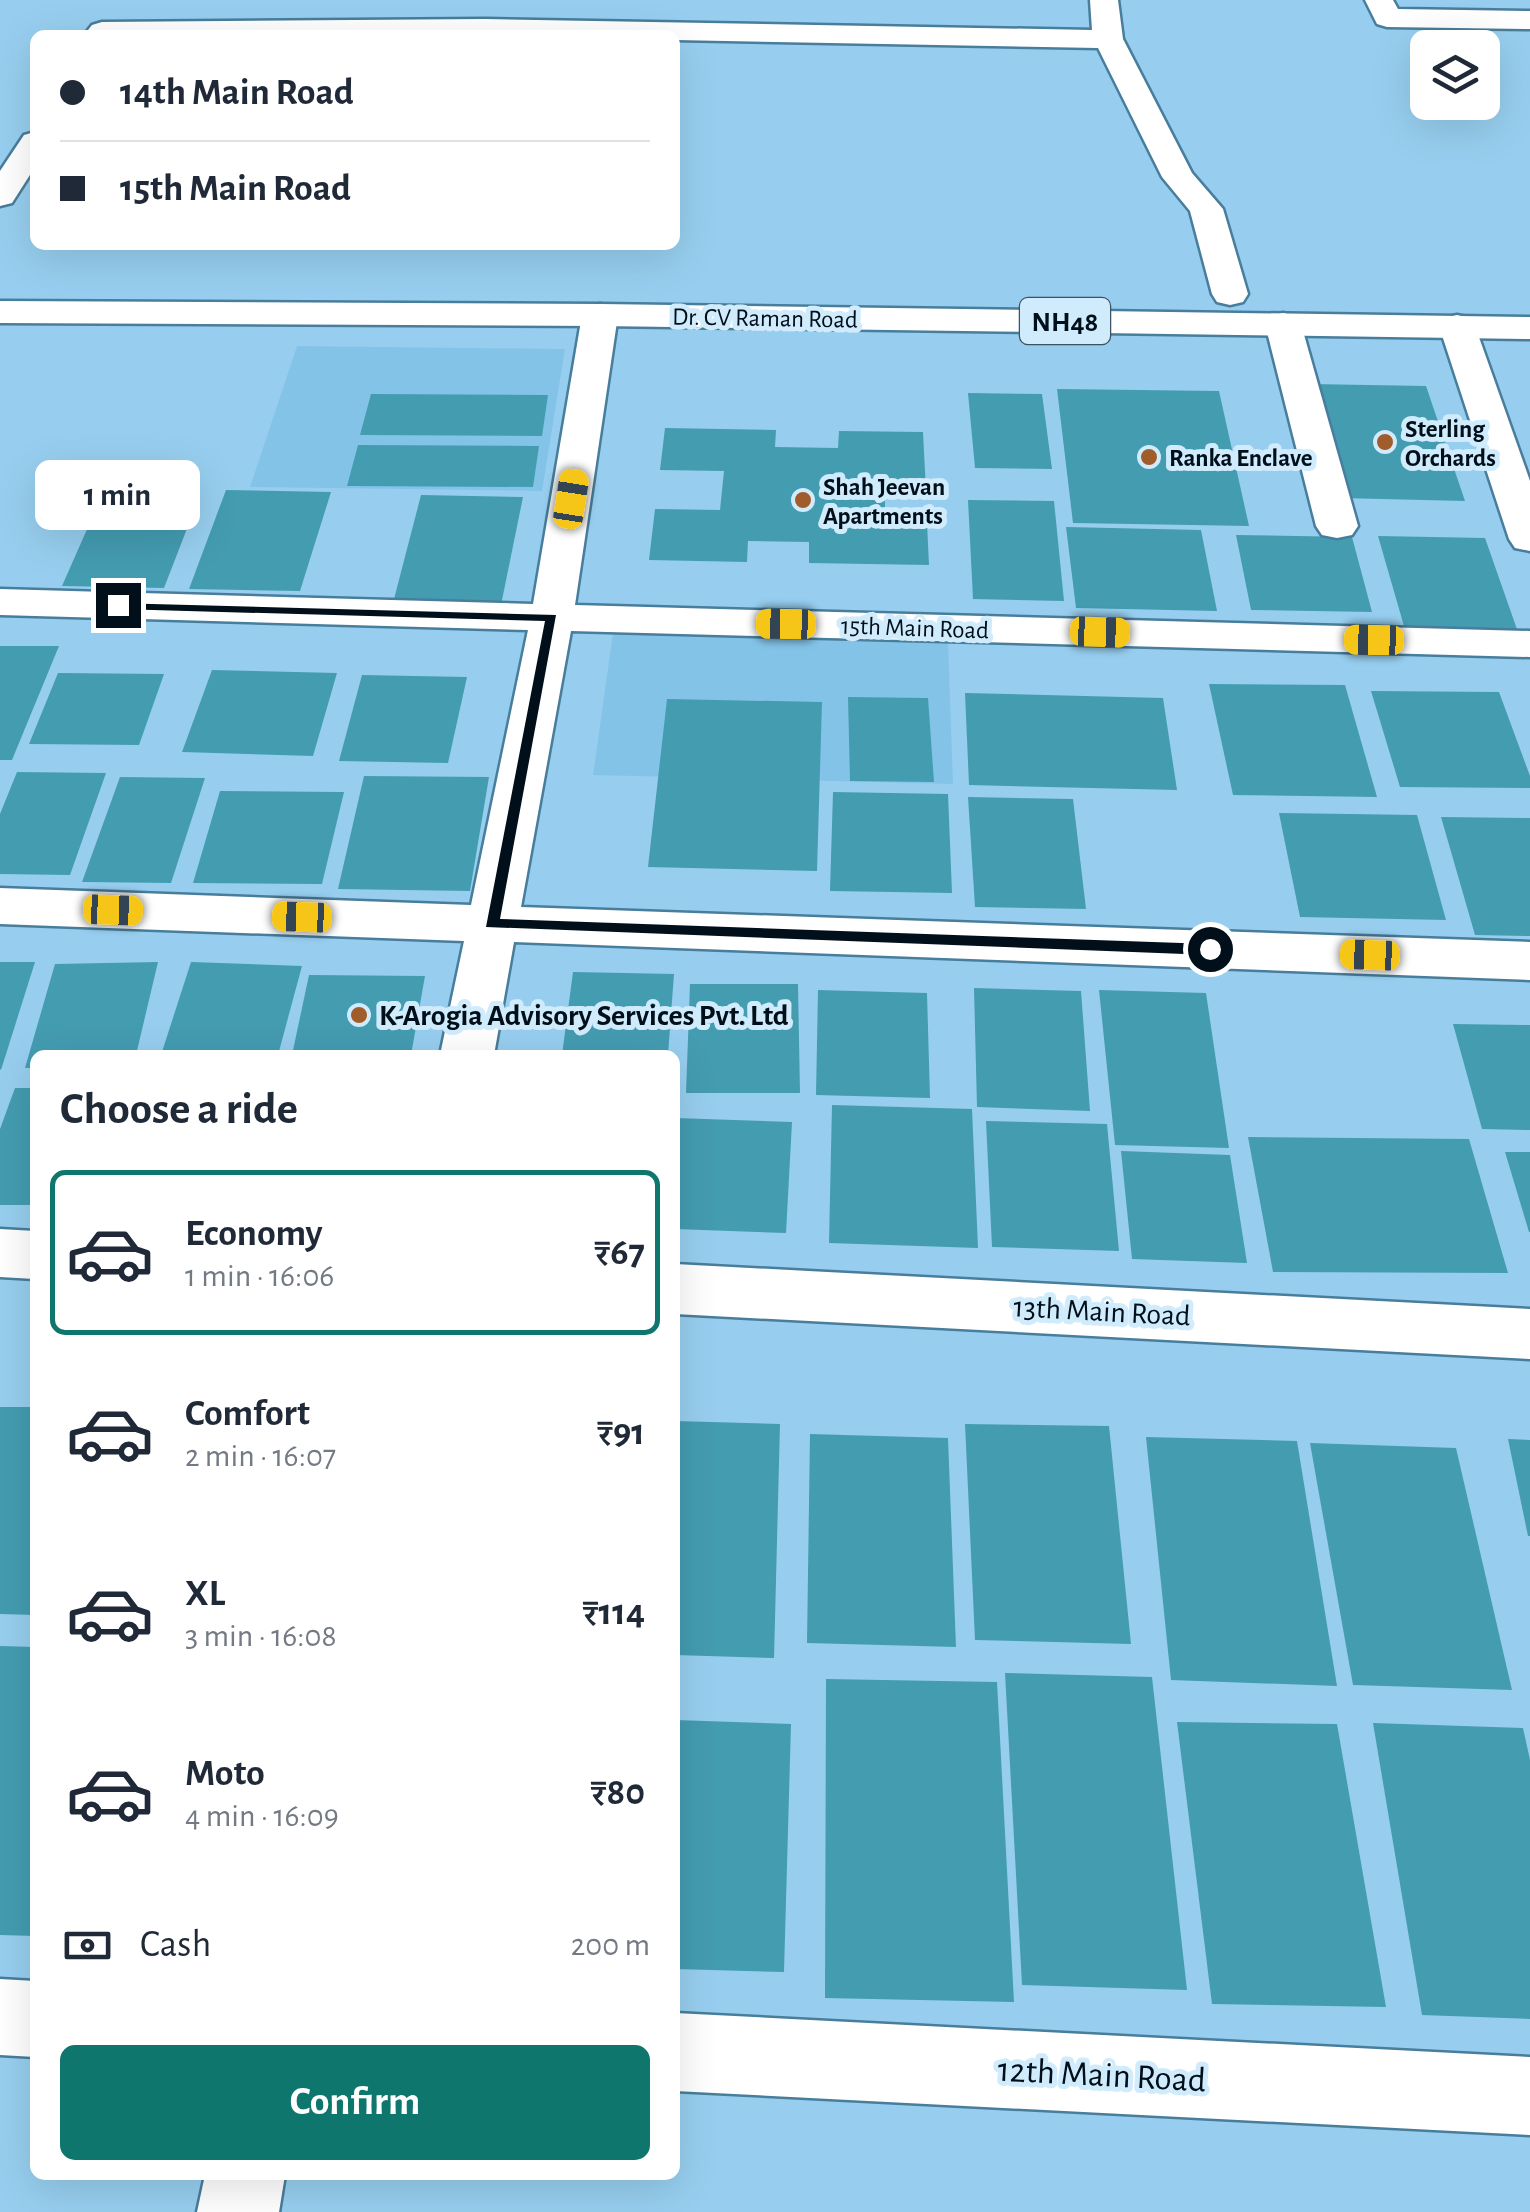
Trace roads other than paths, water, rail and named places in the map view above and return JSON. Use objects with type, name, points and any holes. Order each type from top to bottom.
[{"type":"main road","points":[[1104,0],[1108,39],[1178,177],[1206,209],[1230,294]]},
{"type":"main road","points":[[1380,0],[1387,18],[1530,20]]},
{"type":"main road","points":[[125,30],[488,14],[1108,39]]},
{"type":"main road","points":[[0,196],[30,150]]},
{"type":"main road","name":"Dr. CV Raman Road","points":[[0,286],[1530,298]]},
{"type":"main road","name":"Dr. CV Raman Road","points":[[0,312],[600,314],[1530,328]]},
{"type":"main road","points":[[468,1050],[552,617],[600,314]]},
{"type":"main road","points":[[1283,324],[1337,526]]},
{"type":"main road","points":[[1457,326],[1530,540]]},
{"type":"main road","name":"15th Main Road","points":[[0,602],[1530,644]]},
{"type":"main road","points":[[0,906],[1530,961]]},
{"type":"main road","points":[[0,1253],[30,1255]]},
{"type":"main road","name":"13th Main Road","points":[[680,1289],[1530,1334]]},
{"type":"main road","points":[[0,2017],[30,2019]]},
{"type":"main road","name":"12th Main Road","points":[[680,2052],[1530,2096]]},
{"type":"main road","points":[[238,2212],[244,2180]]},
{"type":"place","name":"Sterling Orchards","points":[[1385,442]]},
{"type":"place","name":"Ranka Enclave","points":[[1149,457]]},
{"type":"place","name":"Shah Jeevan Apartments","points":[[803,500]]},
{"type":"place","name":"K-Arogia Advisory Services Pvt. Ltd","points":[[359,1015]]}]
